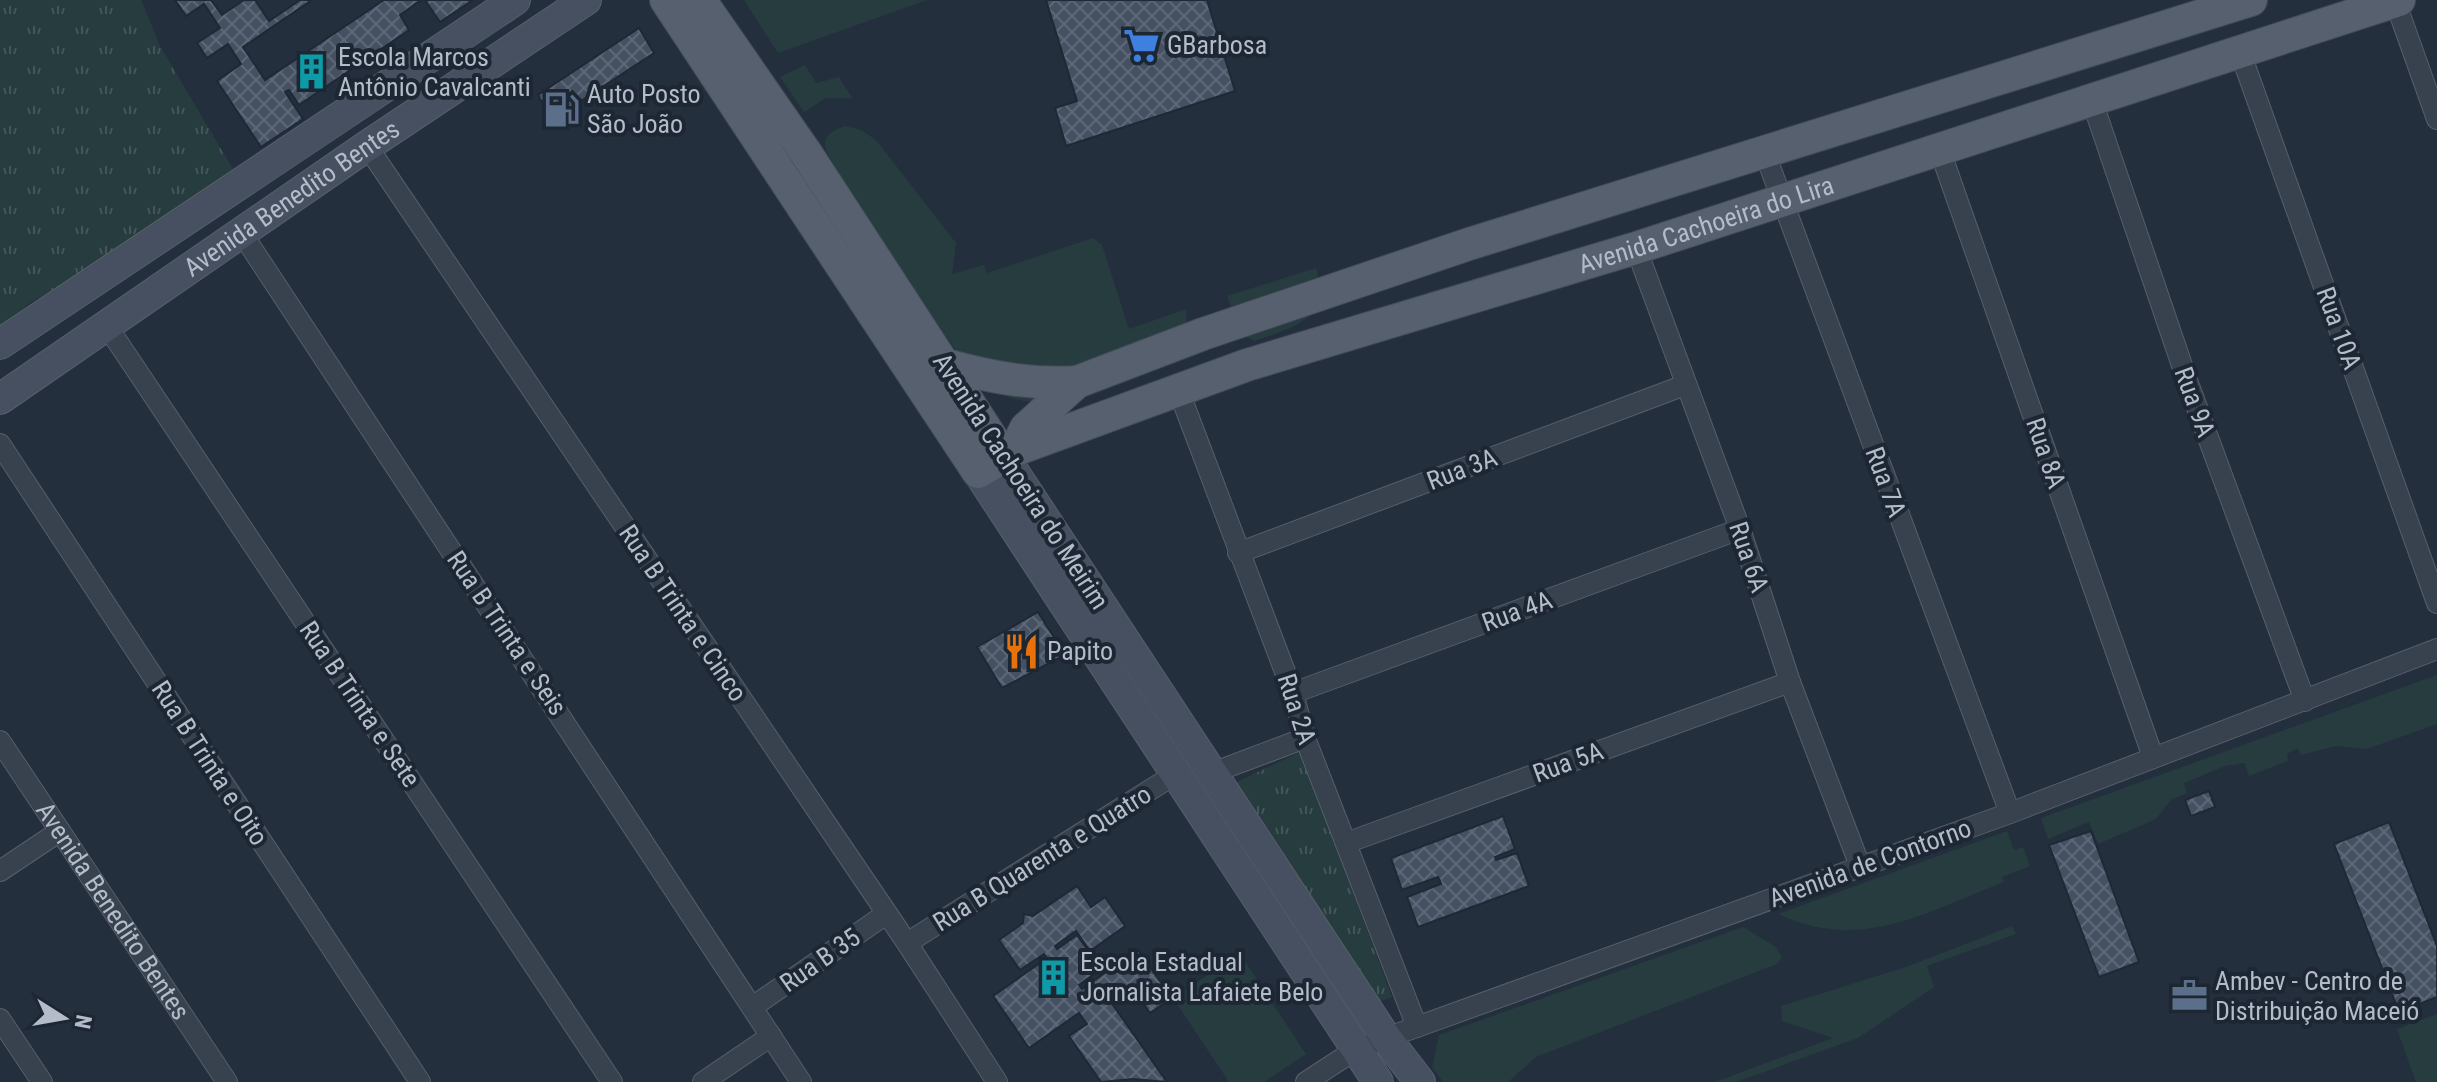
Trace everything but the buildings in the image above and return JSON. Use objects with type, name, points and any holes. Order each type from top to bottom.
[{"type":"main road","name":"Avenida Cachoeira do Meirim","points":[[666,0],[999,460]]},
{"type":"main road","name":"Avenida Cachoeira do Meirim","points":[[700,0],[946,365],[999,460]]},
{"type":"main road","name":"Avenida Cachoeira do Lira","points":[[999,460],[1026,428],[1073,385],[1203,334],[1469,244],[2251,0]]},
{"type":"main road","name":"Avenida Cachoeira do Lira","points":[[999,460],[1079,426],[1301,347],[1636,248],[2397,1]]},
{"type":"main road","points":[[946,365],[999,379],[1073,385],[1063,415],[1079,426]]},
{"type":"street","name":"Avenida Benedito Bentes","points":[[0,344],[148,249],[515,0]]},
{"type":"street","name":"Avenida Benedito Bentes","points":[[0,399],[367,146],[586,0]]},
{"type":"street","points":[[2397,1],[2437,119]]},
{"type":"street","name":"Rua 10A","points":[[2240,52],[2437,603]]},
{"type":"street","name":"Rua 9A","points":[[2092,101],[2188,383],[2305,701]]},
{"type":"street","name":"Rua B Trinta e Cinco","points":[[367,146],[907,943],[997,1082]]},
{"type":"street","name":"Rua 8A","points":[[1939,148],[2153,757]]},
{"type":"street","name":"Rua 7A","points":[[1764,151],[2010,813]]},
{"type":"street","name":"Rua B Trinta e Seis","points":[[241,232],[754,1006],[801,1082]]},
{"type":"street","name":"Rua 6A","points":[[1636,248],[1740,529],[1790,682],[1860,866]]},
{"type":"street","points":[[148,249],[172,283]]},
{"type":"street","name":"Rua B Trinta e Sete","points":[[107,326],[612,1082]]},
{"type":"street","name":"Rua 3A","points":[[1238,553],[1685,385]]},
{"type":"street","name":"Rua 2A","points":[[1178,389],[1293,693],[1305,738],[1417,1027]]},
{"type":"street","name":"Rua B Trinta e Oito","points":[[0,444],[420,1082]]},
{"type":"street","name":"Avenida Cachoeira do Meirim","points":[[999,460],[1212,773],[1386,1038],[1420,1082]]},
{"type":"street","name":"Avenida Cachoeira do Meirim","points":[[999,460],[1177,773],[1378,1082]]},
{"type":"street","name":"Rua 4A","points":[[1293,693],[1740,529]]},
{"type":"street","name":"Avenida de Contorno","points":[[1306,1082],[1355,1050],[1386,1038],[2010,813],[2437,649]]},
{"type":"street","name":"Rua 5A","points":[[1346,843],[1790,682]]},
{"type":"street","points":[[1212,773],[1305,738]]},
{"type":"street","name":"Avenida Benedito Bentes","points":[[0,741],[227,1082]]},
{"type":"street","name":"Rua B Quarenta e Quatro","points":[[907,943],[1177,773]]},
{"type":"street","points":[[0,871],[60,831]]},
{"type":"street","name":"Rua B 35","points":[[754,1006],[886,914]]},
{"type":"street","points":[[0,1019],[42,1082]]},
{"type":"street","points":[[703,1082],[771,1036]]},
{"type":"green space","points":[[0,0],[141,0],[160,46],[234,171],[74,278],[30,303],[0,328]]},
{"type":"green space","points":[[744,0],[927,0],[778,53]]},
{"type":"green space","points":[[805,65],[816,83],[839,77],[852,98],[826,98],[804,112],[780,77]]},
{"type":"green space","points":[[845,126],[861,130],[876,140],[956,243],[952,274],[984,265],[987,273],[1093,238],[1102,245],[1129,329],[1186,309],[1187,337],[1034,402],[1007,397],[986,386],[972,373],[843,189],[842,179],[825,146],[832,132]]},
{"type":"green space","points":[[1316,268],[1318,300],[1305,319],[1295,326],[1254,341],[1242,334],[1227,296]]},
{"type":"green space","points":[[2437,675],[2437,724],[2367,749],[2336,746],[2301,755],[2298,748],[2287,754],[2288,761],[2249,776],[2245,763],[2225,766],[2184,783],[2187,793],[2171,800],[2156,819],[2098,844],[2089,822],[2048,839],[2041,818]]},
{"type":"green space","points":[[1300,752],[1392,997],[1375,1003],[1233,784]]},
{"type":"green space","points":[[2007,831],[2014,850],[2023,847],[2030,866],[2002,877],[2004,882],[1920,916],[1865,929],[1837,930],[1808,925],[1778,914]]},
{"type":"green space","points":[[2012,926],[2016,934],[1927,966],[1934,987],[1858,1038],[1736,1082],[1715,1082],[1833,1038],[1782,1021],[1781,1006],[1906,967]]},
{"type":"green space","points":[[1743,927],[1776,947],[1782,957],[1777,964],[1536,1057],[1508,1082],[1443,1082],[1432,1067],[1439,1035]]},
{"type":"green space","points":[[1240,954],[1306,1054],[1264,1082],[1229,1082],[1173,998]]},
{"type":"green space","points":[[2437,1014],[2437,1082],[2416,1082],[2397,1029]]},
{"type":"place","name":"GBarbosa","points":[[1141,45]]},
{"type":"place","name":"Escola Marcos Antônio Cavalcanti","points":[[312,72]]},
{"type":"place","name":"Auto Posto São João","points":[[561,109]]},
{"type":"place","name":"Papito","points":[[1021,651]]},
{"type":"place","name":"Escola Estadual Jornalista Lafaiete Belo","points":[[1054,977]]},
{"type":"place","name":"Ambev - Centro de Distribuição Maceió","points":[[2189,996]]}]
